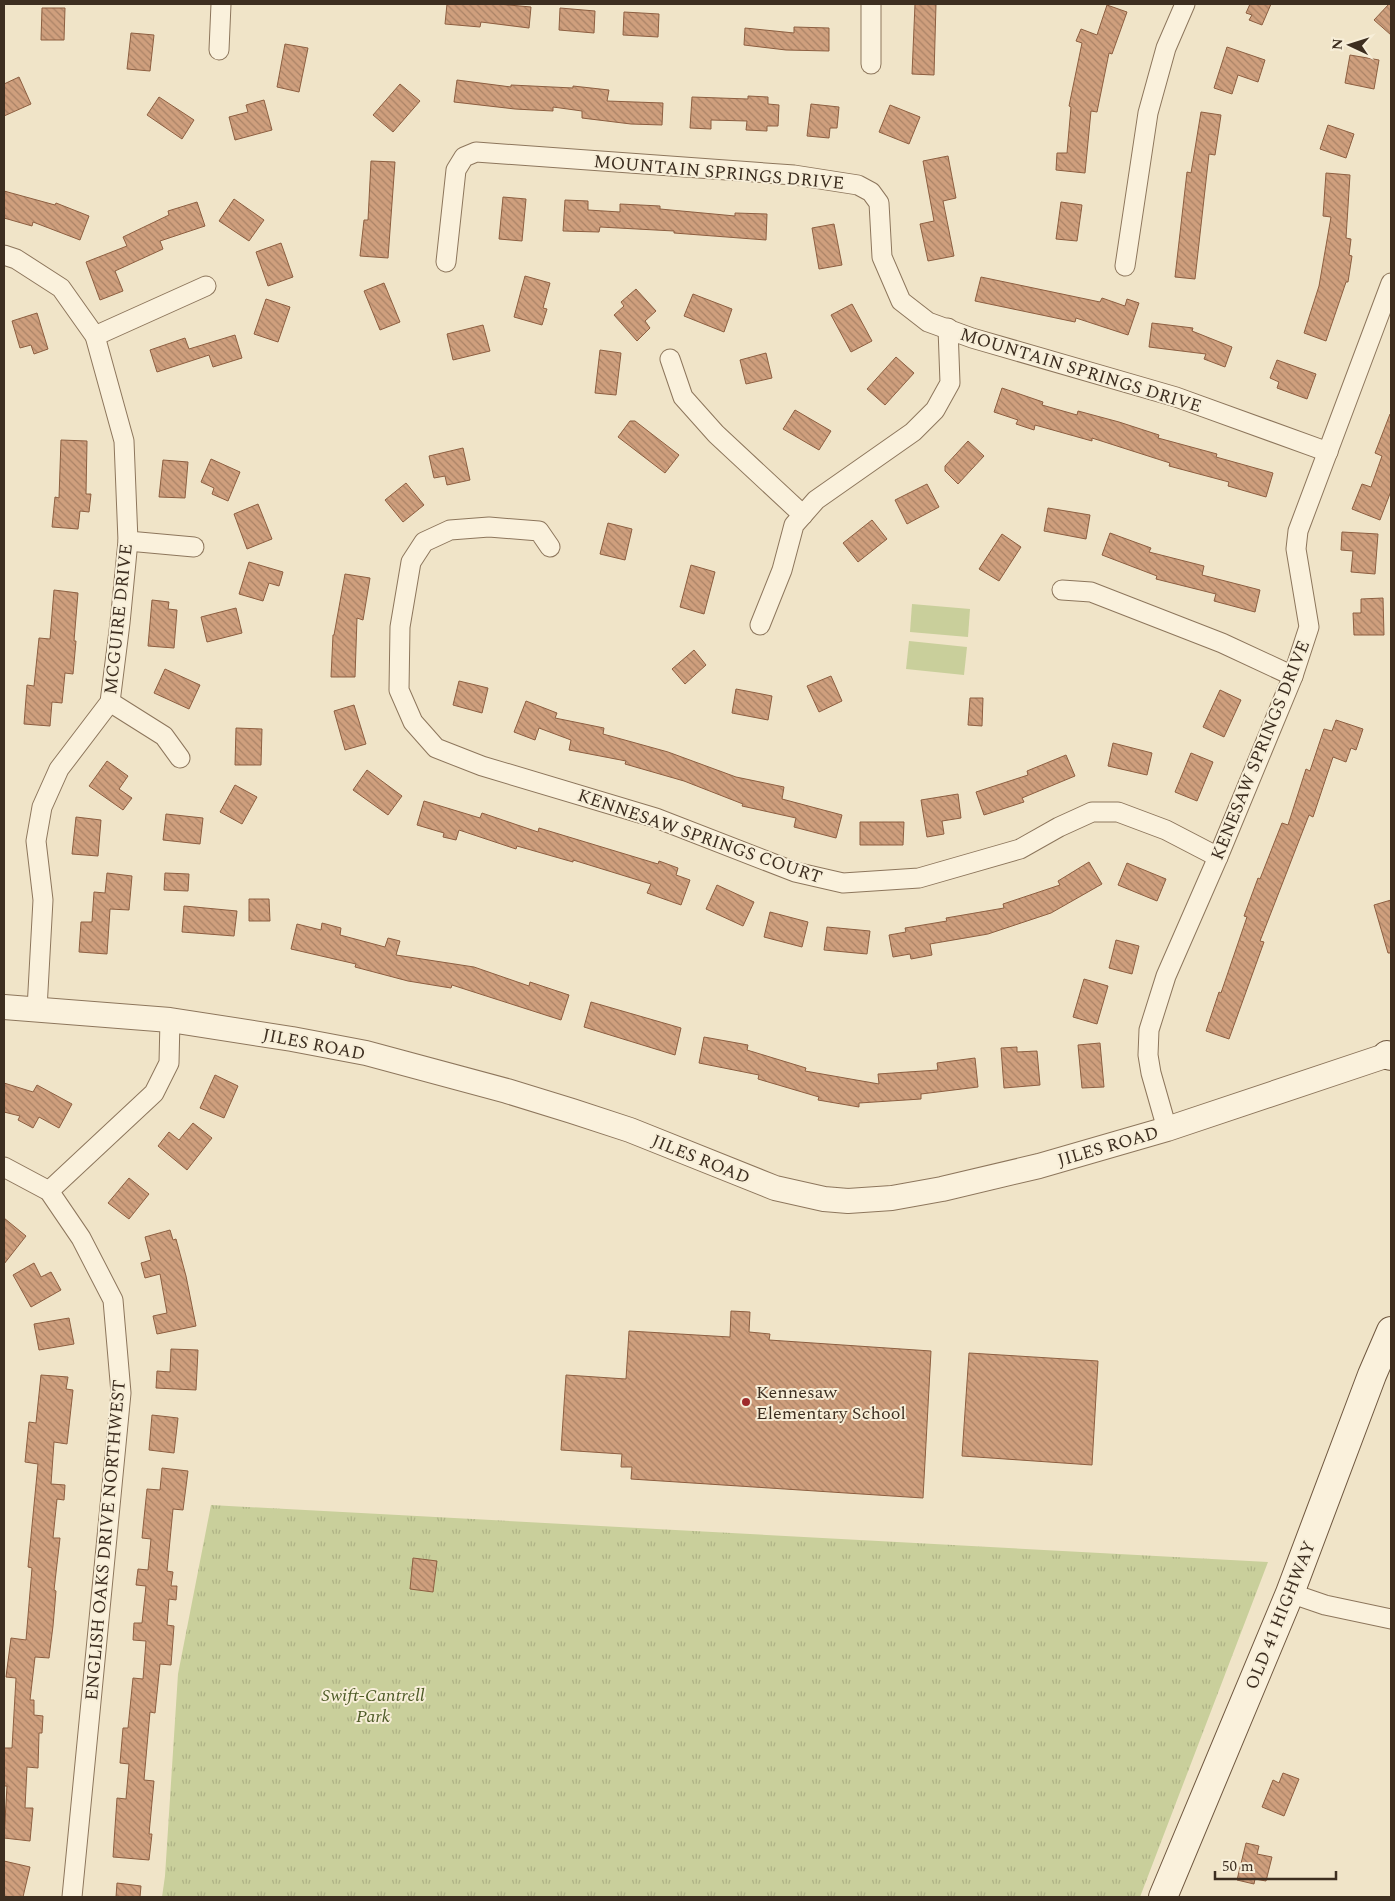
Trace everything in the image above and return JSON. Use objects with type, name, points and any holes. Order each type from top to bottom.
[{"type":"main road","name":"OLD 41 HIGHWAY","points":[[1163,1897],[1290,1593],[1372,1374],[1391,1331]]},
{"type":"street","points":[[219,50],[221,4]]},
{"type":"street","points":[[871,4],[871,64]]},
{"type":"street","points":[[1126,266],[1148,113],[1166,48],[1185,4]]},
{"type":"street","name":"MOUNTAIN SPRINGS DRIVE","points":[[446,262],[456,170],[464,157],[476,152],[794,175],[858,185],[871,192],[879,204],[882,257],[901,301],[928,322],[972,338],[1176,397],[1328,452]]},
{"type":"street","name":"MCGUIRE DRIVE","points":[[4,256],[16,259],[60,288],[95,336],[124,441],[128,541],[110,702],[59,769],[42,808],[36,841],[43,900],[37,1009]]},
{"type":"street","name":"KENESAW SPRINGS DRIVE","points":[[1167,1130],[1151,1073],[1148,1055],[1149,1030],[1166,976],[1293,676],[1309,627],[1296,549],[1298,531],[1391,283]]},
{"type":"street","points":[[95,336],[206,286]]},
{"type":"street","points":[[760,625],[782,570],[794,525],[802,515],[816,500],[913,432],[935,410],[950,383],[948,328]]},
{"type":"street","points":[[670,359],[683,397],[716,434],[802,515]]},
{"type":"street","name":"KENNESAW SPRINGS COURT","points":[[550,547],[539,531],[489,527],[450,530],[424,542],[411,562],[400,627],[399,690],[414,722],[436,748],[482,766],[656,818],[795,872],[843,883],[919,878],[1020,849],[1059,827],[1092,812],[1118,812],[1166,830],[1218,857]]},
{"type":"street","points":[[128,541],[194,547]]},
{"type":"street","points":[[1062,590],[1091,592],[1222,644],[1293,676]]},
{"type":"street","points":[[110,702],[164,736],[180,758]]},
{"type":"street","name":"JILES ROAD","points":[[4,1007],[170,1020],[292,1038],[366,1053],[498,1088],[630,1130],[775,1188],[824,1199],[872,1201],[942,1189],[1039,1166],[1167,1130],[1390,1055]]},
{"type":"street","points":[[49,1191],[154,1093],[169,1063],[170,1020]]},
{"type":"street","name":"ENGLISH OAKS DRIVE NORTHWEST","points":[[4,1167],[49,1191],[81,1238],[113,1300],[121,1394],[72,1897]]},
{"type":"street","points":[[1290,1593],[1325,1605],[1391,1619]]},
{"type":"green space","points":[[912,604],[970,609],[968,637],[910,632]]},
{"type":"green space","points":[[909,641],[967,647],[964,675],[906,669]]},
{"type":"green space","name":"Swift-Cantrell Park","points":[[211,1505],[1268,1562],[1140,1897],[162,1897],[178,1674]]},
{"type":"building","points":[[447,4],[498,4],[531,7],[529,28],[481,22],[480,27],[445,24]]},
{"type":"building","points":[[915,4],[936,4],[934,75],[912,74]]},
{"type":"building","points":[[1250,4],[1271,4],[1262,25],[1249,20],[1252,15],[1246,13]]},
{"type":"building","points":[[1391,4],[1391,35],[1374,20]]},
{"type":"building","points":[[1107,5],[1127,12],[1112,54],[1109,53],[1097,112],[1091,111],[1085,173],[1056,170],[1057,153],[1067,153],[1071,107],[1069,106],[1082,43],[1076,41],[1081,29],[1097,35]]},
{"type":"building","points":[[42,8],[65,8],[64,40],[41,40]]},
{"type":"building","points":[[560,8],[595,11],[594,33],[559,30]]},
{"type":"building","points":[[624,12],[659,14],[658,37],[623,35]]},
{"type":"building","points":[[794,27],[829,28],[829,51],[786,50],[744,45],[745,28],[794,33]]},
{"type":"building","points":[[131,33],[154,35],[150,71],[127,69]]},
{"type":"building","points":[[285,44],[308,48],[299,92],[277,87]]},
{"type":"building","points":[[1227,47],[1265,60],[1258,82],[1238,75],[1232,94],[1214,88]]},
{"type":"building","points":[[1350,55],[1379,60],[1374,89],[1345,83]]},
{"type":"building","points":[[19,77],[31,104],[4,116],[4,84]]},
{"type":"building","points":[[457,80],[511,87],[511,85],[573,88],[573,86],[609,90],[607,101],[663,103],[662,125],[631,124],[582,118],[582,111],[553,107],[553,111],[454,102]]},
{"type":"building","points":[[400,84],[420,101],[393,132],[373,115]]},
{"type":"building","points":[[748,96],[768,97],[768,104],[779,105],[778,126],[767,126],[767,131],[746,130],[747,121],[711,120],[711,129],[690,128],[692,97],[748,99]]},
{"type":"building","points":[[159,97],[194,120],[182,139],[147,115]]},
{"type":"building","points":[[264,100],[272,130],[235,140],[229,117],[248,112],[246,105]]},
{"type":"building","points":[[811,104],[839,107],[837,128],[830,128],[829,138],[807,136]]},
{"type":"building","points":[[890,105],[920,117],[909,144],[879,132]]},
{"type":"building","points":[[1201,112],[1221,115],[1215,155],[1209,154],[1195,279],[1175,277],[1187,172],[1191,173]]},
{"type":"building","points":[[1328,125],[1354,134],[1346,158],[1320,149]]},
{"type":"building","points":[[948,156],[956,198],[943,201],[954,256],[928,261],[920,224],[934,221],[923,161]]},
{"type":"building","points":[[371,161],[395,162],[388,258],[360,256],[364,220],[368,220]]},
{"type":"building","points":[[1326,173],[1350,175],[1346,238],[1351,239],[1349,255],[1352,256],[1348,282],[1346,282],[1326,341],[1304,333],[1319,286],[1331,217],[1323,216]]},
{"type":"building","points":[[4,191],[55,205],[56,203],[89,216],[80,240],[33,222],[32,226],[4,218]]},
{"type":"building","points":[[503,197],[526,199],[522,241],[499,239]]},
{"type":"building","points":[[234,199],[264,220],[249,241],[219,221]]},
{"type":"building","points":[[565,200],[588,201],[588,210],[620,212],[620,204],[660,206],[660,209],[735,216],[735,213],[767,214],[766,240],[674,233],[674,231],[600,227],[599,232],[563,231]]},
{"type":"building","points":[[197,202],[205,226],[160,241],[163,249],[115,271],[123,291],[100,300],[86,262],[127,246],[123,237],[169,215],[168,211]]},
{"type":"building","points":[[1061,202],[1082,205],[1077,241],[1056,239]]},
{"type":"building","points":[[834,224],[842,265],[819,269],[812,228]]},
{"type":"building","points":[[281,243],[293,277],[268,286],[256,252]]},
{"type":"building","points":[[525,276],[550,283],[543,308],[547,309],[542,325],[514,317]]},
{"type":"building","points":[[981,277],[1100,302],[1102,298],[1125,306],[1127,299],[1139,303],[1128,335],[1076,318],[1075,322],[975,301]]},
{"type":"building","points":[[384,283],[400,322],[380,330],[364,291]]},
{"type":"building","points":[[636,289],[656,311],[645,321],[650,328],[637,341],[614,315],[624,306],[621,302]]},
{"type":"building","points":[[693,294],[732,309],[724,332],[684,316]]},
{"type":"building","points":[[266,299],[290,307],[278,342],[254,334]]},
{"type":"building","points":[[852,304],[872,341],[851,352],[831,315]]},
{"type":"building","points":[[37,313],[48,349],[34,354],[31,345],[20,348],[12,321]]},
{"type":"building","points":[[1152,323],[1193,328],[1192,331],[1232,347],[1225,367],[1204,359],[1206,354],[1149,347]]},
{"type":"building","points":[[483,325],[490,351],[453,360],[447,334]]},
{"type":"building","points":[[235,335],[242,358],[213,367],[209,355],[157,372],[150,350],[185,338],[189,349]]},
{"type":"building","points":[[600,350],[621,353],[616,395],[595,393]]},
{"type":"building","points":[[766,353],[772,378],[746,384],[740,360]]},
{"type":"building","points":[[896,357],[914,373],[885,405],[867,389]]},
{"type":"building","points":[[1277,360],[1316,374],[1307,399],[1277,388],[1279,382],[1270,378]]},
{"type":"building","points":[[1002,388],[1043,402],[1042,405],[1077,415],[1078,411],[1119,422],[1159,435],[1158,438],[1217,454],[1216,457],[1273,473],[1266,497],[1228,486],[1229,482],[1169,466],[1170,463],[1092,438],[1092,441],[1035,425],[1034,430],[1016,424],[1018,420],[994,412]]},
{"type":"building","points":[[795,410],[831,431],[819,450],[783,429]]},
{"type":"building","points":[[1390,414],[1391,491],[1380,520],[1352,509],[1362,484],[1371,487],[1382,456],[1375,453]]},
{"type":"building","points":[[630,421],[635,421],[679,455],[665,473],[618,437]]},
{"type":"building","points":[[61,440],[87,441],[86,494],[91,494],[89,512],[80,511],[78,529],[52,527],[55,497],[59,498]]},
{"type":"building","points":[[968,441],[984,456],[958,484],[945,471],[945,466]]},
{"type":"building","points":[[463,448],[470,480],[447,485],[445,476],[434,478],[429,456]]},
{"type":"building","points":[[211,459],[240,472],[228,501],[212,494],[214,488],[201,482]]},
{"type":"building","points":[[163,460],[188,462],[185,498],[159,497]]},
{"type":"building","points":[[406,483],[424,505],[403,522],[385,500]]},
{"type":"building","points":[[927,484],[939,507],[907,524],[895,500]]},
{"type":"building","points":[[258,504],[272,539],[247,549],[234,514]]},
{"type":"building","points":[[1048,508],[1090,515],[1086,539],[1044,531]]},
{"type":"building","points":[[872,520],[887,539],[858,562],[843,543]]},
{"type":"building","points":[[608,523],[632,529],[625,560],[600,554]]},
{"type":"building","points":[[1342,532],[1378,534],[1375,574],[1351,572],[1353,551],[1341,550]]},
{"type":"building","points":[[1110,533],[1151,548],[1149,552],[1204,566],[1202,575],[1260,590],[1255,612],[1214,601],[1216,594],[1156,579],[1157,576],[1102,555]]},
{"type":"building","points":[[1002,534],[1021,547],[999,581],[979,569]]},
{"type":"building","points":[[249,562],[283,572],[279,586],[269,583],[263,601],[239,594]]},
{"type":"building","points":[[691,565],[715,572],[704,614],[680,607]]},
{"type":"building","points":[[345,574],[370,578],[363,620],[357,618],[355,677],[331,677],[333,635]]},
{"type":"building","points":[[54,590],[78,593],[73,674],[65,673],[62,703],[52,702],[50,726],[24,724],[27,685],[34,686],[39,638],[50,639]]},
{"type":"building","points":[[1383,598],[1384,635],[1354,635],[1353,613],[1361,613],[1361,599]]},
{"type":"building","points":[[152,600],[169,602],[168,609],[177,610],[174,648],[148,646]]},
{"type":"building","points":[[236,608],[242,633],[207,642],[201,617]]},
{"type":"building","points":[[694,650],[706,665],[685,684],[672,669]]},
{"type":"building","points":[[165,669],[200,685],[189,709],[154,693]]},
{"type":"building","points":[[831,676],[842,701],[819,712],[807,686]]},
{"type":"building","points":[[459,681],[488,688],[482,713],[453,705]]},
{"type":"building","points":[[736,689],[772,696],[768,720],[732,713]]},
{"type":"building","points":[[1220,690],[1241,700],[1224,737],[1203,727]]},
{"type":"building","points":[[970,698],[983,698],[982,726],[968,725]]},
{"type":"building","points":[[526,701],[557,713],[555,718],[604,728],[603,734],[668,752],[736,777],[784,787],[782,799],[842,815],[836,838],[794,827],[796,818],[742,806],[743,804],[684,781],[625,764],[626,761],[569,750],[571,740],[539,728],[535,740],[514,732]]},
{"type":"building","points":[[354,705],[366,744],[345,750],[334,711]]},
{"type":"building","points":[[1336,720],[1363,729],[1356,750],[1351,748],[1346,762],[1333,757],[1313,817],[1309,815],[1260,941],[1264,942],[1229,1039],[1206,1031],[1247,917],[1244,916],[1258,878],[1260,879],[1282,823],[1288,825],[1306,769],[1310,771],[1324,729],[1332,731]]},
{"type":"building","points":[[236,728],[262,729],[261,765],[235,765]]},
{"type":"building","points":[[1113,743],[1152,753],[1147,775],[1108,766]]},
{"type":"building","points":[[1191,753],[1213,762],[1197,801],[1175,792]]},
{"type":"building","points":[[1066,755],[1075,776],[1022,798],[1024,802],[984,815],[976,792],[1028,775],[1027,771]]},
{"type":"building","points":[[107,761],[128,776],[119,789],[132,798],[123,810],[89,786]]},
{"type":"building","points":[[367,770],[402,796],[388,815],[353,790]]},
{"type":"building","points":[[235,785],[257,797],[242,824],[220,812]]},
{"type":"building","points":[[958,794],[961,818],[942,821],[944,834],[927,837],[921,800]]},
{"type":"building","points":[[424,801],[480,818],[482,813],[538,832],[539,828],[658,864],[659,861],[678,868],[676,875],[690,880],[681,905],[647,893],[651,884],[573,860],[573,862],[517,846],[516,849],[459,830],[456,840],[443,837],[444,833],[417,825]]},
{"type":"building","points":[[166,814],[203,818],[200,844],[163,840]]},
{"type":"building","points":[[76,817],[101,820],[98,856],[72,854]]},
{"type":"building","points":[[860,822],[904,822],[903,845],[860,845]]},
{"type":"building","points":[[1089,862],[1102,884],[1051,913],[988,934],[930,944],[932,955],[911,959],[910,954],[893,957],[889,935],[906,932],[905,928],[947,921],[946,918],[1004,908],[1003,904],[1060,885],[1058,881]]},
{"type":"building","points":[[1127,863],[1166,879],[1157,901],[1118,885]]},
{"type":"building","points":[[107,873],[132,876],[129,910],[110,909],[107,954],[79,952],[81,922],[92,922],[94,892],[105,893]]},
{"type":"building","points":[[165,873],[189,874],[188,891],[164,890]]},
{"type":"building","points":[[717,885],[754,902],[743,926],[706,909]]},
{"type":"building","points":[[249,899],[269,899],[270,921],[249,921]]},
{"type":"building","points":[[1391,900],[1391,953],[1388,953],[1374,905]]},
{"type":"building","points":[[184,906],[237,911],[234,936],[182,932]]},
{"type":"building","points":[[770,912],[808,922],[802,947],[764,937]]},
{"type":"building","points":[[322,923],[341,928],[340,935],[385,947],[388,938],[400,941],[396,955],[474,967],[529,986],[530,982],[569,995],[561,1020],[452,985],[451,988],[408,981],[355,967],[356,964],[291,949],[297,924],[321,930]]},
{"type":"building","points":[[827,927],[870,931],[867,954],[824,950]]},
{"type":"building","points":[[1116,940],[1139,946],[1132,974],[1109,968]]},
{"type":"building","points":[[1084,979],[1108,986],[1097,1024],[1073,1017]]},
{"type":"building","points":[[591,1002],[681,1028],[675,1055],[584,1027]]},
{"type":"building","points":[[704,1037],[748,1045],[747,1050],[806,1068],[805,1071],[879,1084],[878,1074],[938,1070],[937,1063],[975,1058],[978,1087],[921,1094],[921,1099],[859,1103],[859,1107],[818,1100],[819,1097],[758,1079],[759,1075],[699,1063]]},
{"type":"building","points":[[1100,1043],[1104,1087],[1082,1088],[1078,1045]]},
{"type":"building","points":[[1017,1047],[1017,1052],[1037,1051],[1040,1085],[1004,1088],[1001,1048]]},
{"type":"building","points":[[215,1075],[238,1086],[224,1118],[200,1108]]},
{"type":"building","points":[[4,1083],[33,1092],[37,1085],[72,1104],[59,1128],[39,1117],[33,1128],[18,1120],[20,1116],[4,1112]]},
{"type":"building","points":[[193,1123],[212,1138],[187,1170],[158,1146],[169,1132],[179,1140]]},
{"type":"building","points":[[129,1178],[149,1194],[129,1219],[108,1203]]},
{"type":"building","points":[[4,1218],[26,1236],[4,1264]]},
{"type":"building","points":[[170,1230],[173,1240],[176,1239],[196,1326],[157,1334],[153,1316],[167,1313],[160,1274],[145,1278],[141,1263],[151,1260],[145,1237]]},
{"type":"building","points":[[34,1263],[41,1277],[51,1272],[61,1290],[31,1307],[13,1275]]},
{"type":"building","name":"Kennesaw Elementary School","points":[[731,1311],[750,1312],[749,1332],[770,1334],[769,1340],[931,1351],[923,1498],[631,1479],[632,1467],[621,1467],[622,1454],[561,1450],[566,1375],[626,1379],[629,1331],[730,1337]]},
{"type":"building","points":[[69,1318],[74,1344],[39,1350],[34,1324]]},
{"type":"building","points":[[171,1349],[198,1350],[196,1390],[156,1388],[157,1371],[170,1372]]},
{"type":"building","points":[[969,1353],[1098,1361],[1092,1465],[962,1456]]},
{"type":"building","points":[[41,1375],[68,1377],[66,1389],[73,1390],[67,1444],[54,1442],[51,1484],[65,1485],[64,1500],[57,1499],[53,1538],[60,1538],[49,1658],[35,1657],[30,1700],[34,1700],[34,1715],[43,1716],[42,1733],[39,1733],[38,1768],[27,1767],[25,1808],[33,1808],[30,1841],[4,1838],[7,1786],[4,1786],[4,1748],[12,1748],[16,1678],[6,1677],[11,1638],[26,1640],[32,1568],[28,1567],[38,1464],[25,1462],[29,1422],[36,1423]]},
{"type":"building","points":[[152,1415],[178,1418],[174,1453],[149,1450]]},
{"type":"building","points":[[162,1468],[188,1471],[183,1510],[173,1509],[167,1571],[173,1572],[171,1586],[177,1586],[176,1600],[169,1599],[167,1625],[174,1626],[171,1665],[160,1664],[155,1713],[150,1712],[144,1780],[154,1781],[149,1834],[152,1834],[149,1860],[113,1857],[117,1798],[126,1799],[129,1764],[120,1763],[123,1728],[128,1728],[133,1678],[143,1679],[146,1641],[133,1640],[134,1623],[142,1623],[146,1586],[136,1585],[138,1569],[148,1570],[151,1539],[142,1538],[147,1489],[160,1490]]},
{"type":"building","points":[[413,1558],[437,1561],[433,1592],[410,1589]]},
{"type":"building","points":[[1283,1773],[1299,1779],[1284,1816],[1262,1807],[1273,1780],[1279,1783]]},
{"type":"building","points":[[1246,1843],[1259,1846],[1257,1854],[1272,1857],[1266,1881],[1255,1879],[1254,1884],[1237,1880]]},
{"type":"building","points":[[4,1861],[30,1867],[23,1897],[4,1897]]},
{"type":"building","points":[[117,1883],[141,1886],[140,1897],[116,1897]]},
{"type":"place","name":"Kennesaw Elementary School","points":[[746,1402]]}]
